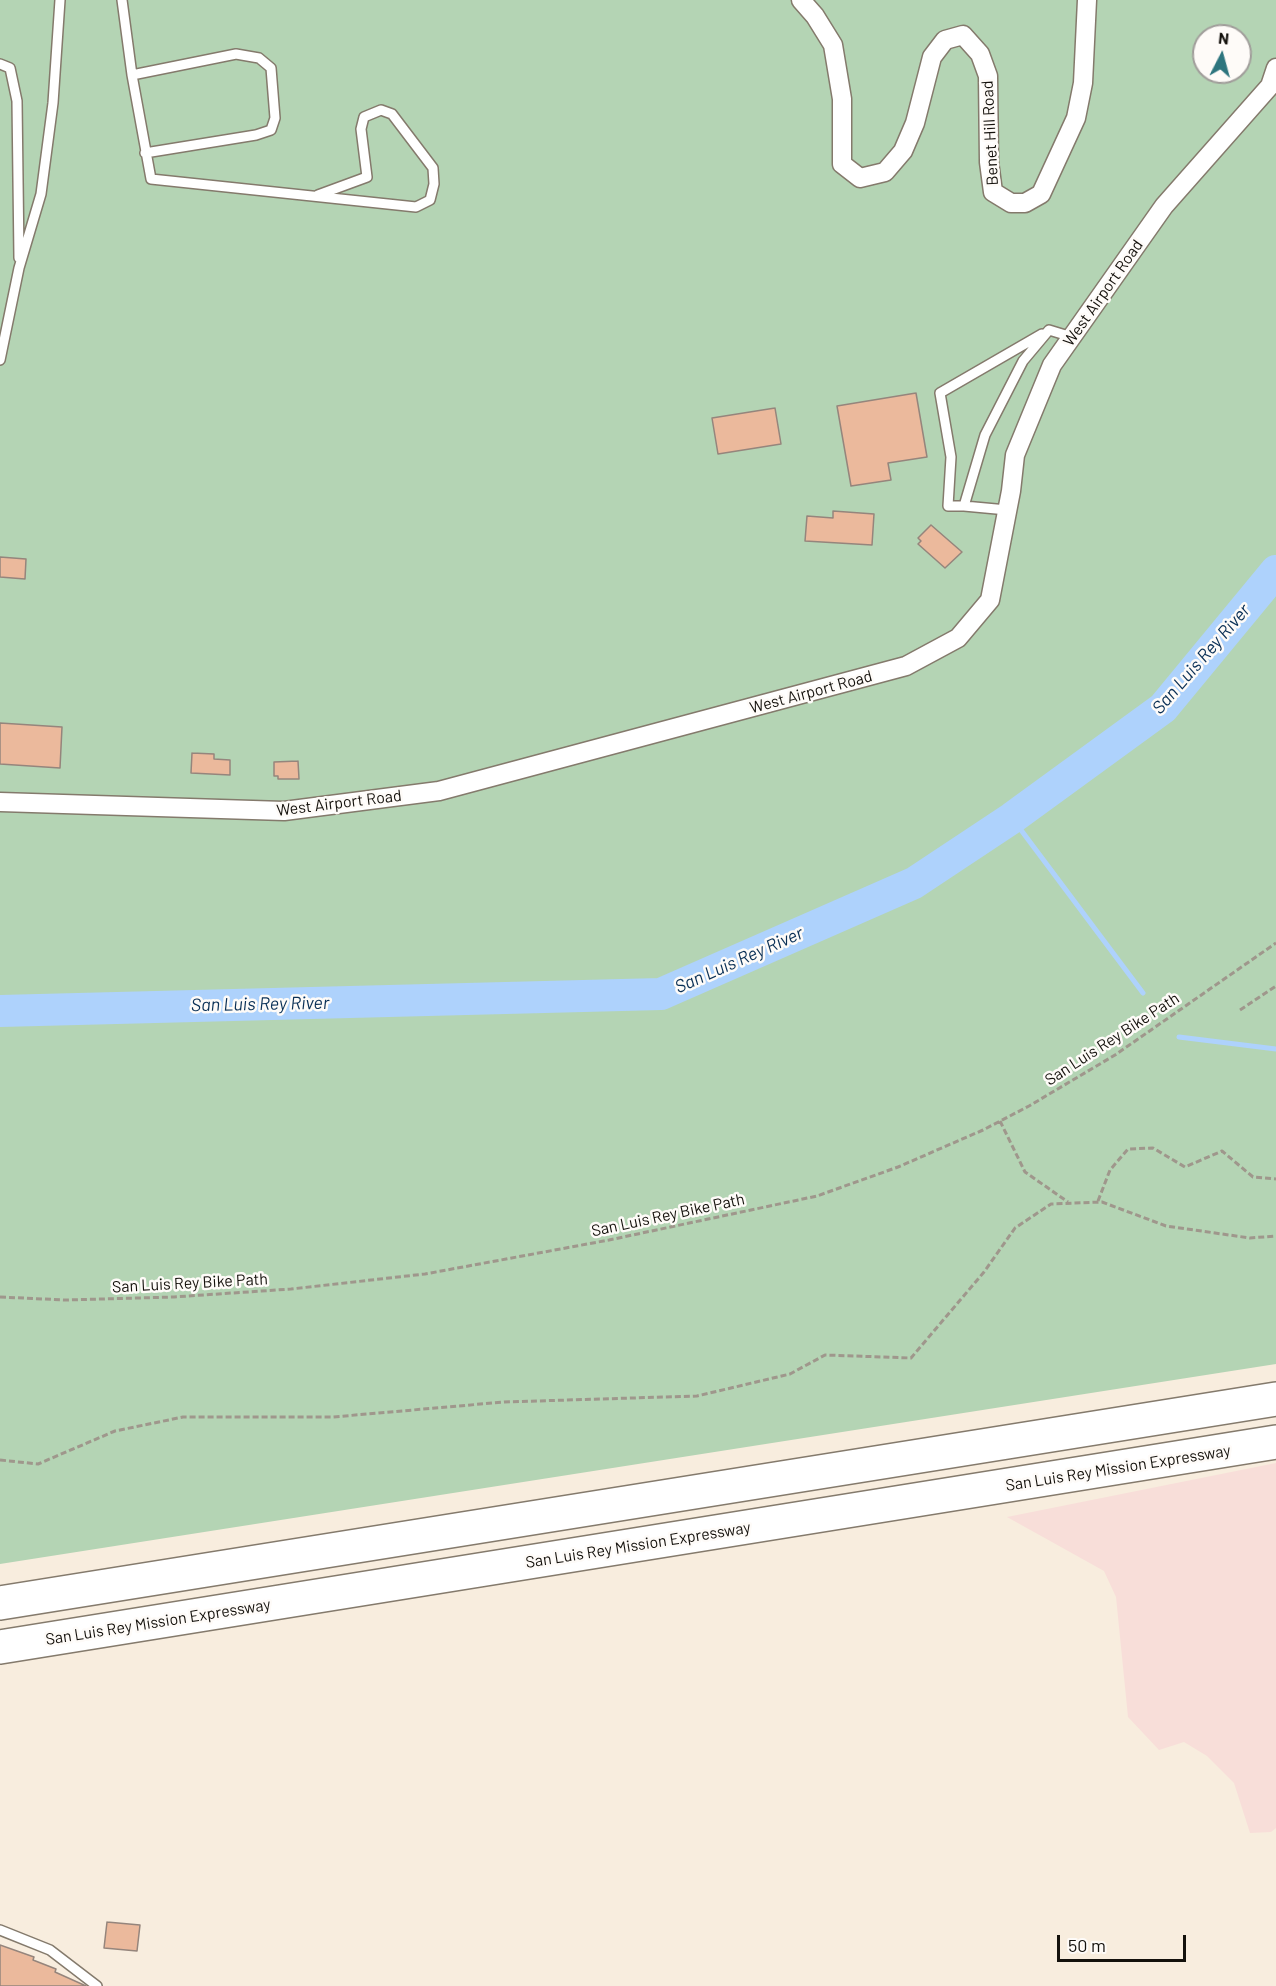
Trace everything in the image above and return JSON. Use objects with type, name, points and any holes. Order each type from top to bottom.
[{"type":"highway","points":[[0,1603],[1276,1399]]},
{"type":"highway","name":"San Luis Rey Mission Expressway","points":[[0,1647],[1276,1442]]},
{"type":"street","name":"Benet Hill Road","points":[[801,0],[833,45],[842,99],[842,164],[860,178],[885,172],[903,151],[915,123],[932,57],[945,40],[963,35],[980,54],[988,76],[989,162],[993,192],[1011,203],[1025,203],[1041,194],[1076,118],[1083,83],[1087,0]]},
{"type":"street","name":"West Airport Road","points":[[0,802],[284,812],[439,791],[906,666],[958,638],[990,600],[1015,454],[1052,365],[1164,206],[1270,86],[1276,68]]},
{"type":"lane","points":[[0,360],[19,268],[41,194],[53,103],[60,0]]},
{"type":"lane","points":[[122,0],[132,75],[151,179],[416,207],[430,200],[434,184],[433,168],[392,114],[381,110],[364,117],[361,129],[367,177],[318,195]]},
{"type":"lane","points":[[132,75],[236,54],[259,58],[271,68],[274,118],[271,130],[256,135],[145,153]]},
{"type":"lane","points":[[0,64],[10,68],[17,101],[19,268]]},
{"type":"lane","points":[[1007,510],[948,506],[951,457],[940,393],[1049,330],[1072,337]]},
{"type":"lane","points":[[964,506],[985,435],[1023,361],[1049,330]]},
{"type":"lane","points":[[0,1930],[50,1950],[97,1986]]},
{"type":"path","name":"San Luis Rey Bike Path","points":[[0,1297],[65,1300],[174,1297],[291,1289],[425,1274],[620,1238],[817,1196],[898,1167],[1000,1121],[1115,1055],[1276,943]]},
{"type":"path","points":[[1240,1010],[1276,986]]},
{"type":"path","points":[[1000,1121],[1025,1172],[1070,1203]]},
{"type":"path","points":[[1098,1202],[1110,1170],[1128,1149],[1153,1148],[1185,1167],[1222,1151],[1253,1177],[1276,1179]]},
{"type":"path","points":[[0,1460],[38,1464],[115,1431],[183,1417],[333,1417],[504,1402],[697,1396],[790,1374],[825,1355],[911,1358],[984,1272],[1015,1228],[1051,1204],[1098,1202],[1166,1226],[1250,1238],[1276,1236]]},
{"type":"shaded area","points":[[1276,1463],[1276,1828],[1271,1832],[1250,1833],[1234,1783],[1207,1756],[1184,1742],[1159,1750],[1128,1717],[1116,1597],[1104,1571],[1007,1517]]},
{"type":"green space","points":[[0,0],[1276,0],[1276,1364],[0,1564]]},
{"type":"building","points":[[916,393],[927,457],[888,463],[891,480],[851,486],[837,406]]},
{"type":"building","points":[[775,408],[781,444],[718,454],[712,418]]},
{"type":"building","points":[[833,511],[874,514],[872,545],[805,541],[807,516],[833,518]]},
{"type":"building","points":[[931,525],[962,552],[945,568],[918,544],[921,541],[918,538]]},
{"type":"building","points":[[0,557],[26,559],[25,579],[0,577]]},
{"type":"building","points":[[0,723],[62,727],[60,768],[0,764]]},
{"type":"building","points":[[192,753],[214,754],[214,759],[230,760],[230,775],[191,773]]},
{"type":"building","points":[[298,761],[299,779],[278,779],[278,776],[274,776],[274,762]]},
{"type":"building","points":[[107,1922],[140,1925],[137,1951],[104,1948]]},
{"type":"building","points":[[0,1945],[34,1957],[33,1960],[56,1969],[55,1972],[86,1986],[0,1986]]},
{"type":"waterway","name":"San Luis Rey River","points":[[0,1011],[661,994],[914,883],[1012,818],[1163,708],[1276,571]]},
{"type":"waterway","points":[[1012,818],[1143,993]]},
{"type":"waterway","points":[[1179,1037],[1276,1049]]}]
